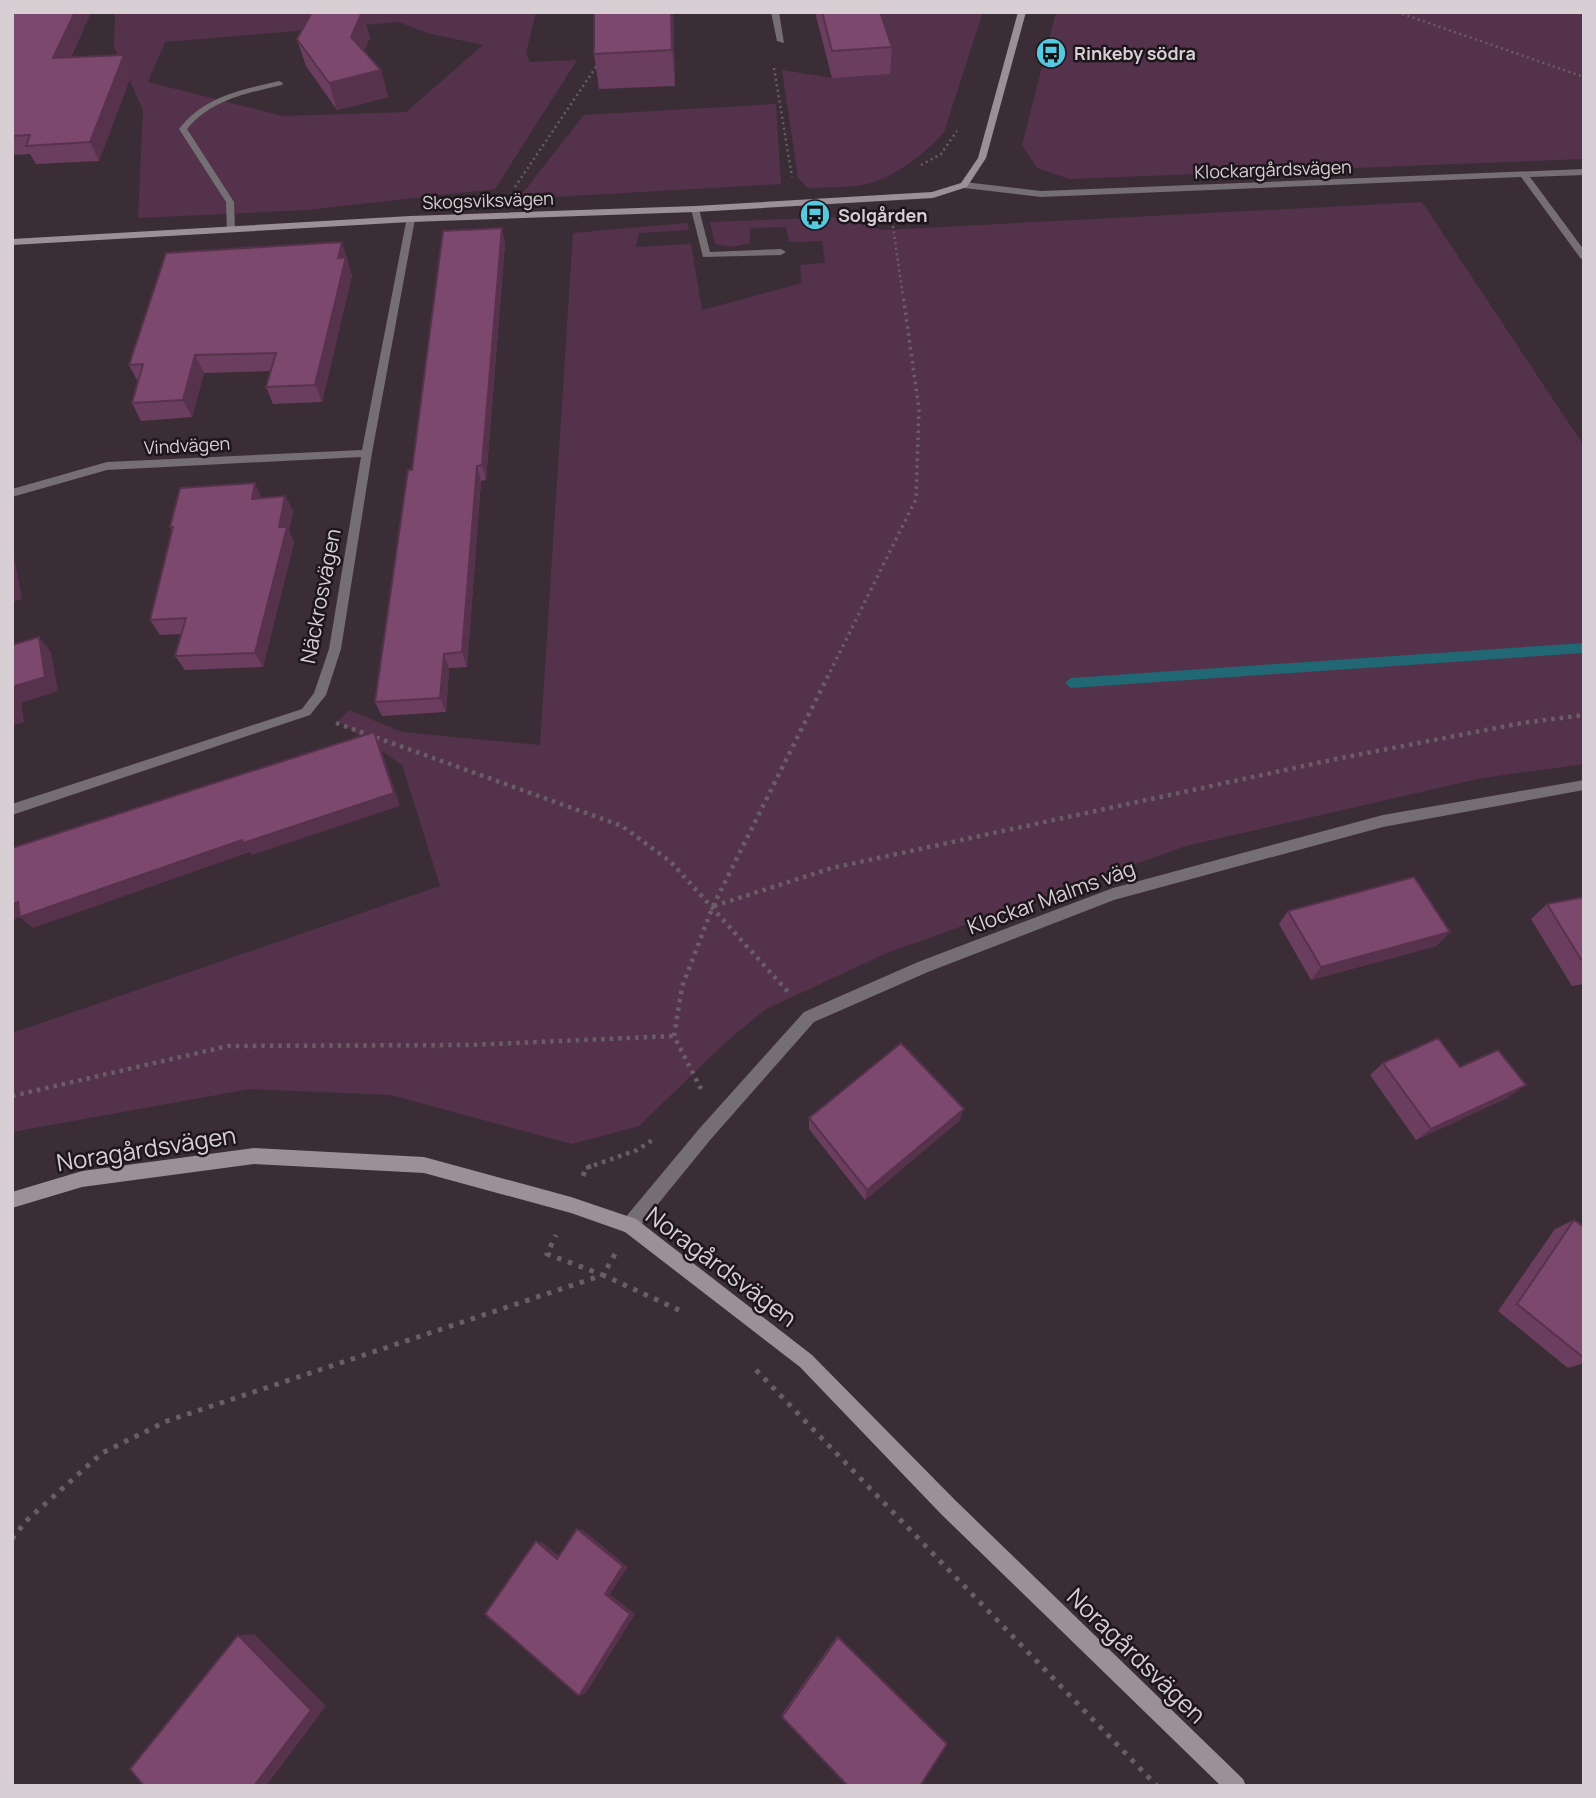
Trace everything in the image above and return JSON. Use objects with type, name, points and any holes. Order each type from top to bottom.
[{"type":"street","points":[[775,12],[781,41]]},
{"type":"street","points":[[964,185],[982,158],[1022,12]]},
{"type":"street","points":[[230,229],[230,202],[184,129],[192,116],[209,103],[279,83]]},
{"type":"street","name":"Klockargårdsvägen","points":[[964,185],[1041,194],[1584,172]]},
{"type":"street","points":[[1524,175],[1584,257]]},
{"type":"street","name":"Skogsviksvägen","points":[[12,242],[410,219],[695,209],[888,198],[933,195],[964,185]]},
{"type":"street","points":[[695,209],[706,256],[780,252]]},
{"type":"street","name":"Näckrosvägen","points":[[306,712],[320,695],[335,649],[367,453],[410,219]]},
{"type":"street","name":"Vindvägen","points":[[12,492],[107,467],[367,453]]},
{"type":"street","points":[[12,810],[306,712]]},
{"type":"street","name":"Klockar Malms väg","points":[[630,1225],[809,1017],[923,967],[1113,894],[1383,821],[1584,785]]},
{"type":"street","name":"Noragårdsvägen","points":[[12,1200],[82,1179],[254,1156],[424,1166],[571,1205],[630,1225],[807,1361],[948,1507],[1236,1786]]},
{"type":"path","points":[[1397,12],[1584,77]]},
{"type":"path","points":[[781,41],[772,55],[796,203]]},
{"type":"path","points":[[512,193],[601,59]]},
{"type":"path","points":[[705,1135],[701,1084],[674,1036],[682,987],[713,906],[916,499],[919,409],[887,183],[941,154],[958,129]]},
{"type":"path","points":[[306,712],[622,826],[671,862],[713,906],[809,1017]]},
{"type":"path","points":[[713,906],[832,868],[1336,759],[1522,723],[1584,715]]},
{"type":"path","points":[[12,1096],[228,1046],[471,1045],[674,1036]]},
{"type":"path","points":[[695,1094],[701,1084]]},
{"type":"path","points":[[657,1137],[637,1150],[586,1168],[547,1254],[603,1275],[690,1315]]},
{"type":"path","points":[[12,1539],[26,1521],[102,1453],[167,1421],[603,1275],[630,1225]]},
{"type":"path","points":[[753,1367],[1157,1786]]},
{"type":"shaded area","points":[[115,12],[536,12],[526,54],[530,62],[577,60],[495,189],[306,210],[138,218],[143,110],[114,47]],"holes":[[[399,22],[427,33],[483,45],[406,112],[283,116],[148,82],[165,42]]]},
{"type":"shaded area","points":[[871,12],[983,12],[944,132],[937,140],[918,157],[885,178],[849,187],[808,188],[798,178],[782,70],[832,78]]},
{"type":"shaded area","points":[[1056,12],[1584,12],[1584,159],[1069,179],[1037,168],[1022,145]]},
{"type":"shaded area","points":[[776,104],[781,184],[518,199],[584,115]]},
{"type":"shaded area","points":[[1422,202],[1584,446],[1584,764],[1482,778],[1186,846],[887,953],[766,1009],[727,1041],[639,1126],[572,1144],[391,1095],[250,1089],[12,1132],[12,1033],[440,886],[402,765],[338,721],[349,710],[402,732],[540,745],[573,233],[687,223],[689,230],[639,233],[636,247],[691,244],[702,310],[802,283],[800,265],[825,263],[822,241],[789,242],[786,227],[750,228],[750,243],[732,247],[715,244],[710,222],[839,217],[883,230]]},
{"type":"building","points":[[12,12],[75,12],[53,58],[124,55],[90,142],[26,146],[30,135],[12,136]]},
{"type":"building","points":[[312,12],[362,12],[351,37],[381,70],[329,83],[297,39]]},
{"type":"building","points":[[594,12],[671,12],[672,50],[594,54]]},
{"type":"building","points":[[822,12],[880,12],[892,47],[832,51]]},
{"type":"building","points":[[502,228],[482,465],[477,466],[462,652],[444,654],[440,698],[375,702],[408,470],[412,470],[443,231]]},
{"type":"building","points":[[342,242],[338,258],[346,257],[315,385],[266,387],[276,353],[195,355],[183,400],[132,403],[143,364],[129,365],[166,253]]},
{"type":"building","points":[[255,483],[252,499],[285,496],[279,527],[287,527],[255,653],[175,656],[186,618],[150,620],[180,488]]},
{"type":"building","points":[[39,637],[45,677],[12,687],[12,645]]},
{"type":"building","points":[[374,732],[394,793],[243,843],[242,840],[20,917],[18,902],[12,904],[12,848]]},
{"type":"building","points":[[1414,877],[1450,932],[1321,967],[1288,911]]},
{"type":"building","points":[[1584,897],[1584,964],[1547,904]]},
{"type":"building","points":[[1438,1038],[1460,1067],[1498,1050],[1526,1085],[1431,1129],[1383,1063]]},
{"type":"building","points":[[901,1043],[964,1109],[867,1190],[809,1118]]},
{"type":"building","points":[[1574,1220],[1584,1227],[1584,1358],[1517,1304]]},
{"type":"building","points":[[577,1529],[623,1566],[605,1594],[630,1614],[579,1696],[485,1614],[536,1541],[557,1559]]},
{"type":"building","points":[[238,1635],[311,1710],[254,1786],[144,1786],[130,1769]]},
{"type":"building","points":[[838,1637],[947,1744],[920,1786],[848,1786],[782,1717]]},
{"type":"waterway","points":[[1071,683],[1584,648]]},
{"type":"place","name":"Rinkeby södra","points":[[1051,53]]},
{"type":"place","name":"Solgården","points":[[815,215]]}]
